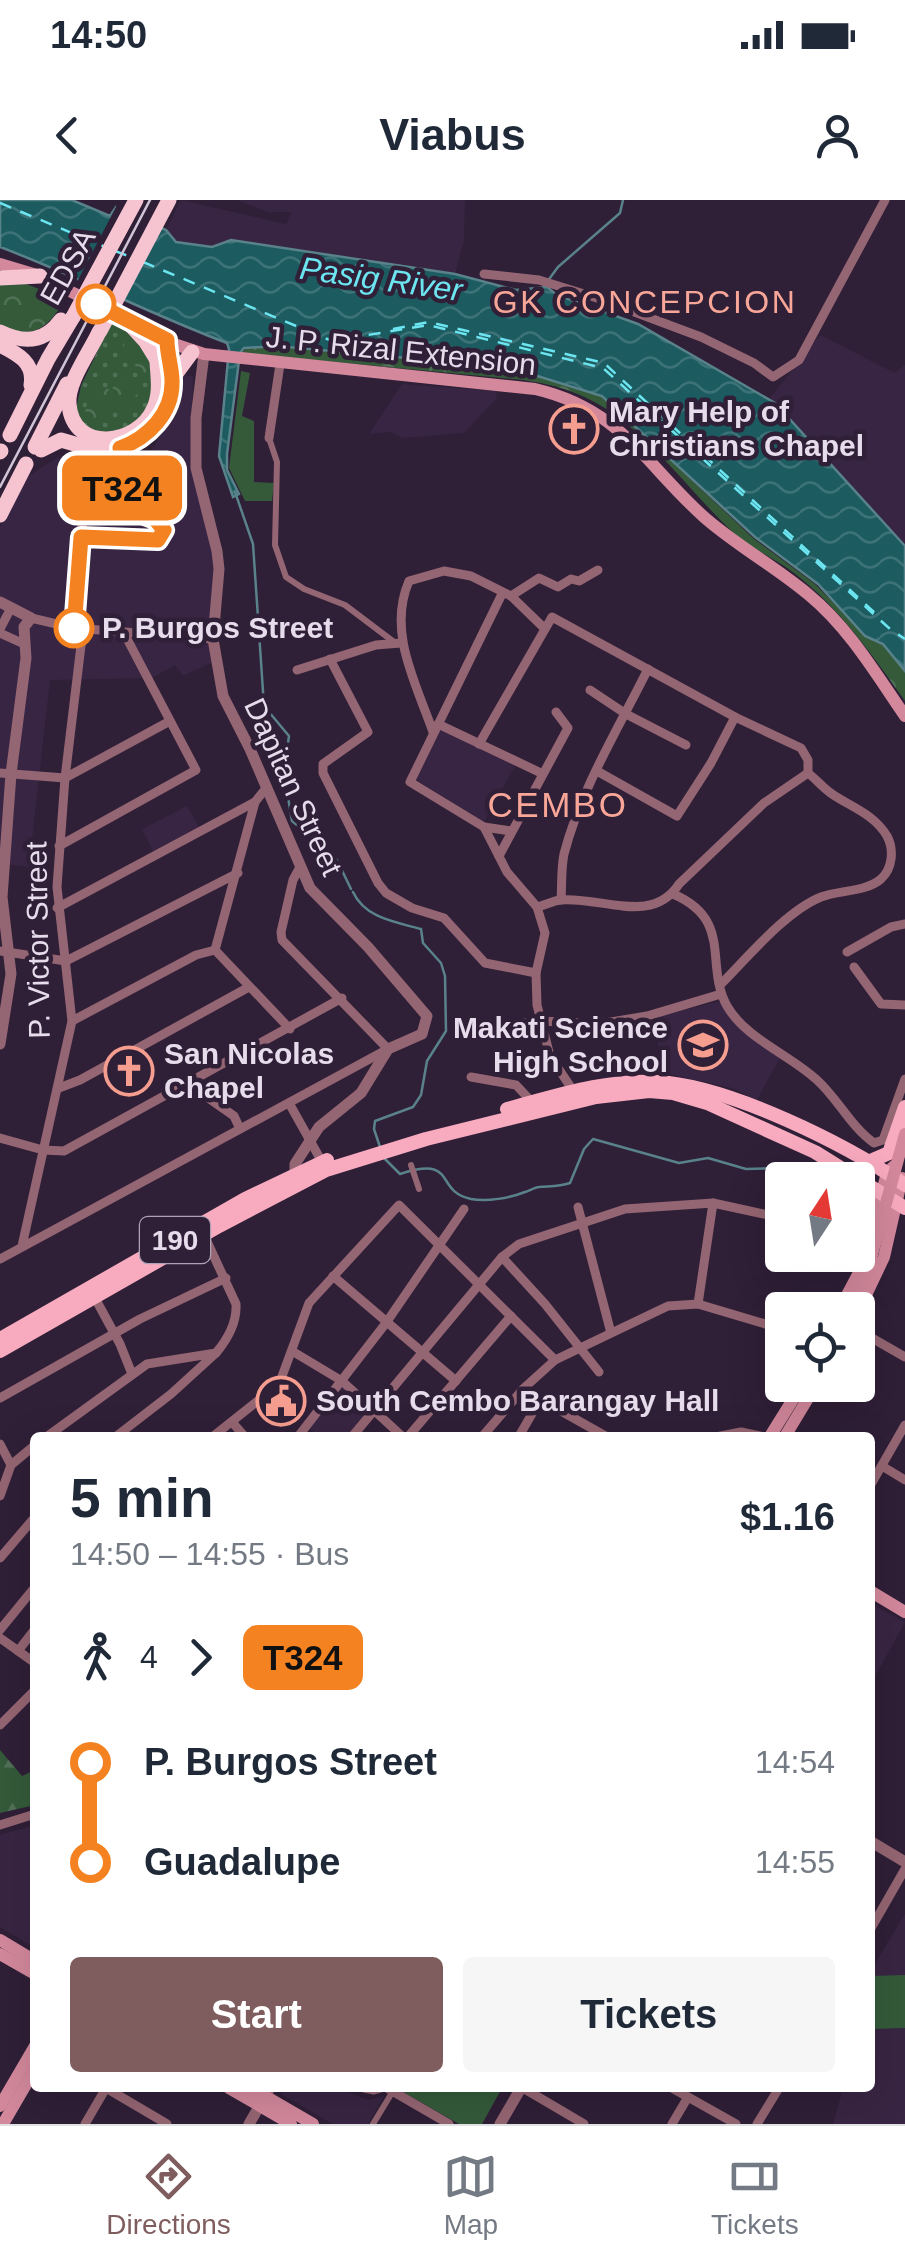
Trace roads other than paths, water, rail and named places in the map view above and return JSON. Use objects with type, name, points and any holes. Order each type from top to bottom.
[{"type":"highway","name":"EDSA","points":[[10,435],[127,200]]},
{"type":"highway","name":"EDSA","points":[[69,314],[136,200]]},
{"type":"highway","name":"EDSA","points":[[98,330],[159,200]]},
{"type":"highway","name":"EDSA","points":[[120,448],[99,450],[60,440],[38,449],[78,361],[169,200]]},
{"type":"highway","points":[[0,278],[40,276]]},
{"type":"highway","points":[[0,332],[24,340],[45,337],[69,314]]},
{"type":"highway","points":[[122,317],[157,360]]},
{"type":"highway","points":[[98,330],[70,393],[73,416],[89,436],[116,440],[145,422],[157,400],[157,346],[167,340],[172,379],[168,402],[158,422],[142,438],[120,448]]},
{"type":"highway","points":[[0,345],[22,358],[31,370],[27,400]]},
{"type":"highway","points":[[172,379],[198,353]]},
{"type":"highway","points":[[0,515],[26,464]]},
{"type":"main road","name":"J. P. Rizal Extension","points":[[0,264],[40,276],[198,353],[535,389],[574,401],[602,415],[721,532],[780,572],[823,608],[905,716]]},
{"type":"main road","name":"190","points":[[0,1351],[204,1235],[294,1178],[532,1102],[625,1082],[678,1084],[729,1098],[816,1144],[901,1205]]},
{"type":"main road","name":"190","points":[[390,1145],[591,1098],[649,1091],[674,1093],[714,1106],[863,1162]]},
{"type":"main road","points":[[868,1162],[889,1153],[905,1107]]},
{"type":"main road","points":[[857,1292],[868,1270],[905,1134]]},
{"type":"main road","points":[[859,1292],[872,1271],[905,1145]]},
{"type":"main road","name":"190","points":[[0,1339],[322,1162],[368,1152]]},
{"type":"main road","points":[[875,1214],[886,1173],[902,1157]]},
{"type":"main road","points":[[863,1292],[878,1273],[901,1205],[902,1157]]},
{"type":"main road","name":"190","points":[[875,1168],[904,1183]]},
{"type":"main road","points":[[875,1220],[884,1218],[891,1226]]},
{"type":"main road","points":[[771,1432],[791,1402]]},
{"type":"main road","points":[[784,1432],[796,1402]]},
{"type":"main road","points":[[786,1432],[805,1402]]},
{"type":"main road","points":[[875,1587],[905,1604]]},
{"type":"main road","points":[[875,1595],[905,1612]]},
{"type":"main road","points":[[0,1940],[30,1958]]},
{"type":"main road","points":[[0,1954],[30,1971]]},
{"type":"main road","points":[[0,2106],[30,2055]]},
{"type":"main road","points":[[3,2124],[30,2078]]},
{"type":"main road","points":[[265,2096],[291,2124]]},
{"type":"main road","points":[[265,2096],[312,2124]]},
{"type":"street","points":[[484,274],[545,282],[701,338],[754,363],[773,377],[799,360],[885,200]]},
{"type":"street","name":"Dapitan Street","points":[[0,1260],[422,1034],[427,1026],[427,1016],[368,947],[314,894],[222,696],[213,639],[218,551],[200,492],[195,456],[198,353]]},
{"type":"street","points":[[280,364],[269,438],[278,462],[276,544],[286,577],[304,589],[345,605],[398,643],[436,728],[541,774]]},
{"type":"street","name":"P. Victor Street","points":[[22,1246],[72,1022],[57,908],[84,516],[89,508],[110,508],[120,503],[126,457],[120,448]]},
{"type":"street","points":[[510,831],[484,827],[410,782],[507,594],[539,578],[558,587],[598,570]]},
{"type":"street","points":[[398,643],[406,584],[412,578],[444,571],[471,576],[507,594],[543,627]]},
{"type":"street","points":[[24,644],[0,631],[6,605],[31,618],[78,628],[213,639]]},
{"type":"street","points":[[472,1029],[541,1021],[599,1024],[647,1016],[721,989],[805,906],[822,897],[876,882],[887,872],[892,854],[888,838],[879,826],[831,794],[808,772],[808,760],[801,748],[735,717],[552,617],[479,744]]},
{"type":"street","points":[[0,1044],[10,994],[2,897],[6,774],[26,658],[24,626],[31,618]]},
{"type":"street","points":[[59,846],[196,770],[124,632]]},
{"type":"street","points":[[297,670],[398,643]]},
{"type":"street","points":[[330,659],[368,732],[323,764],[323,773],[370,870],[386,892],[412,908],[444,918],[485,963],[536,973]]},
{"type":"street","points":[[561,900],[563,857],[597,770],[648,670]]},
{"type":"street","points":[[590,690],[686,745]]},
{"type":"street","points":[[498,856],[568,727],[556,712]]},
{"type":"street","points":[[597,770],[678,816],[735,717]]},
{"type":"street","points":[[6,774],[65,778],[170,722]]},
{"type":"street","points":[[537,907],[561,900],[644,908],[673,894],[764,803],[808,772]]},
{"type":"street","points":[[215,950],[256,802],[267,787]]},
{"type":"street","points":[[57,908],[256,802]]},
{"type":"street","points":[[484,827],[507,872],[537,907],[545,933],[536,973],[541,1021],[550,1056],[574,1092]]},
{"type":"street","points":[[294,1178],[311,1138],[324,1122],[361,1093],[388,1049],[280,936],[293,880],[300,867]]},
{"type":"street","points":[[5,951],[66,960],[238,872]]},
{"type":"street","points":[[673,894],[688,901],[714,935],[721,989],[739,1022],[816,1079],[874,1144],[883,1140],[905,1079]]},
{"type":"street","points":[[847,952],[905,924]]},
{"type":"street","points":[[215,950],[290,1029]]},
{"type":"street","points":[[72,1022],[196,955],[215,950]]},
{"type":"street","points":[[854,967],[881,1004],[905,1005]]},
{"type":"street","points":[[59,1088],[249,987]]},
{"type":"street","points":[[0,1138],[43,1150],[64,1151],[342,998]]},
{"type":"street","points":[[472,1078],[516,1085],[532,1102]]},
{"type":"street","points":[[187,1083],[234,1116],[240,1129]]},
{"type":"street","points":[[289,1103],[322,1162]]},
{"type":"street","points":[[411,1165],[419,1189]]},
{"type":"street","points":[[356,1432],[502,1256],[519,1244],[625,1209],[713,1203],[765,1214]]},
{"type":"street","points":[[698,1304],[713,1203]]},
{"type":"street","points":[[219,1432],[274,1388],[308,1305],[399,1206],[555,1360]]},
{"type":"street","points":[[578,1207],[611,1333]]},
{"type":"street","points":[[301,1432],[442,1247],[464,1210]]},
{"type":"street","points":[[121,1432],[216,1353],[227,1338],[236,1314],[226,1278],[204,1235]]},
{"type":"street","points":[[502,1256],[582,1347],[598,1372]]},
{"type":"street","points":[[333,1276],[456,1381]]},
{"type":"street","points":[[0,1398],[226,1278]]},
{"type":"street","points":[[94,1298],[132,1374]]},
{"type":"street","points":[[485,1432],[555,1360],[668,1306],[698,1304],[765,1325]]},
{"type":"street","points":[[411,1432],[511,1316]]},
{"type":"street","points":[[875,1340],[905,1357]]},
{"type":"street","points":[[292,1351],[342,1382],[400,1432]]},
{"type":"street","points":[[53,1432],[156,1361],[216,1353]]},
{"type":"street","points":[[521,1432],[537,1405],[549,1403],[599,1432]]},
{"type":"street","points":[[232,1422],[241,1432]]},
{"type":"street","points":[[875,1478],[905,1425]]},
{"type":"street","points":[[0,1444],[11,1464]]},
{"type":"street","points":[[0,1496],[11,1464],[30,1449]]},
{"type":"street","points":[[882,1466],[905,1480]]},
{"type":"street","points":[[0,1558],[30,1524]]},
{"type":"street","points":[[0,1630],[30,1593]]},
{"type":"street","points":[[18,1651],[30,1635]]},
{"type":"street","points":[[0,1638],[30,1659]]},
{"type":"street","points":[[0,1725],[30,1695]]},
{"type":"street","points":[[0,1825],[30,1816]]},
{"type":"street","points":[[875,1845],[905,1866],[875,1921]]},
{"type":"street","points":[[86,2124],[104,2092]]},
{"type":"street","points":[[113,2092],[164,2123]]},
{"type":"street","points":[[374,2124],[379,2092]]},
{"type":"street","points":[[386,2092],[450,2124]]},
{"type":"street","points":[[500,2124],[520,2092]]},
{"type":"street","points":[[529,2092],[582,2123]]},
{"type":"street","points":[[679,2092],[736,2124]]},
{"type":"street","points":[[757,2124],[777,2092]]},
{"type":"street","points":[[249,2124],[265,2096]]},
{"type":"street","points":[[672,2124],[688,2097]]},
{"type":"water","name":"Pasig River","points":[[0,200],[72,200],[110,216],[116,207],[166,230],[176,242],[212,247],[231,240],[455,274],[516,290],[547,287],[557,295],[638,324],[775,403],[905,546],[905,671],[883,644],[865,636],[818,584],[755,537],[602,396],[531,374],[483,365],[277,346],[244,348],[240,353],[227,454],[227,470],[239,494],[233,497],[219,456],[227,343],[0,247]]},
{"type":"waterway","points":[[541,290],[558,267],[620,213],[623,200]]},
{"type":"waterway","points":[[235,492],[253,544],[264,706],[289,736],[284,770],[287,788]]},
{"type":"waterway","points":[[287,791],[292,821],[335,856],[351,889]]},
{"type":"waterway","points":[[353,892],[373,913],[421,929],[423,943],[441,963],[445,976],[446,1031],[427,1061],[421,1095],[413,1107],[375,1121],[380,1147]]},
{"type":"waterway","points":[[385,1159],[400,1174],[418,1169],[438,1171],[459,1195],[477,1200],[506,1198],[537,1187],[570,1183],[584,1149],[593,1139],[679,1163],[708,1158],[746,1169],[765,1169]]},
{"type":"tram line","points":[[0,487],[150,200]]},
{"type":"place","name":"Mary Help of Christians Chapel","points":[[574,429]]},
{"type":"place","name":"P. Burgos Street","points":[[74,628]]},
{"type":"place","name":"Makati Science High School","points":[[703,1045]]},
{"type":"place","name":"San Nicolas Chapel","points":[[129,1071]]},
{"type":"place","name":"South Cembo Barangay Hall","points":[[281,1401]]},
{"type":"district","name":"GK CONCEPCION","points":[[645,302]]},
{"type":"district","name":"CEMBO","points":[[558,805]]}]
